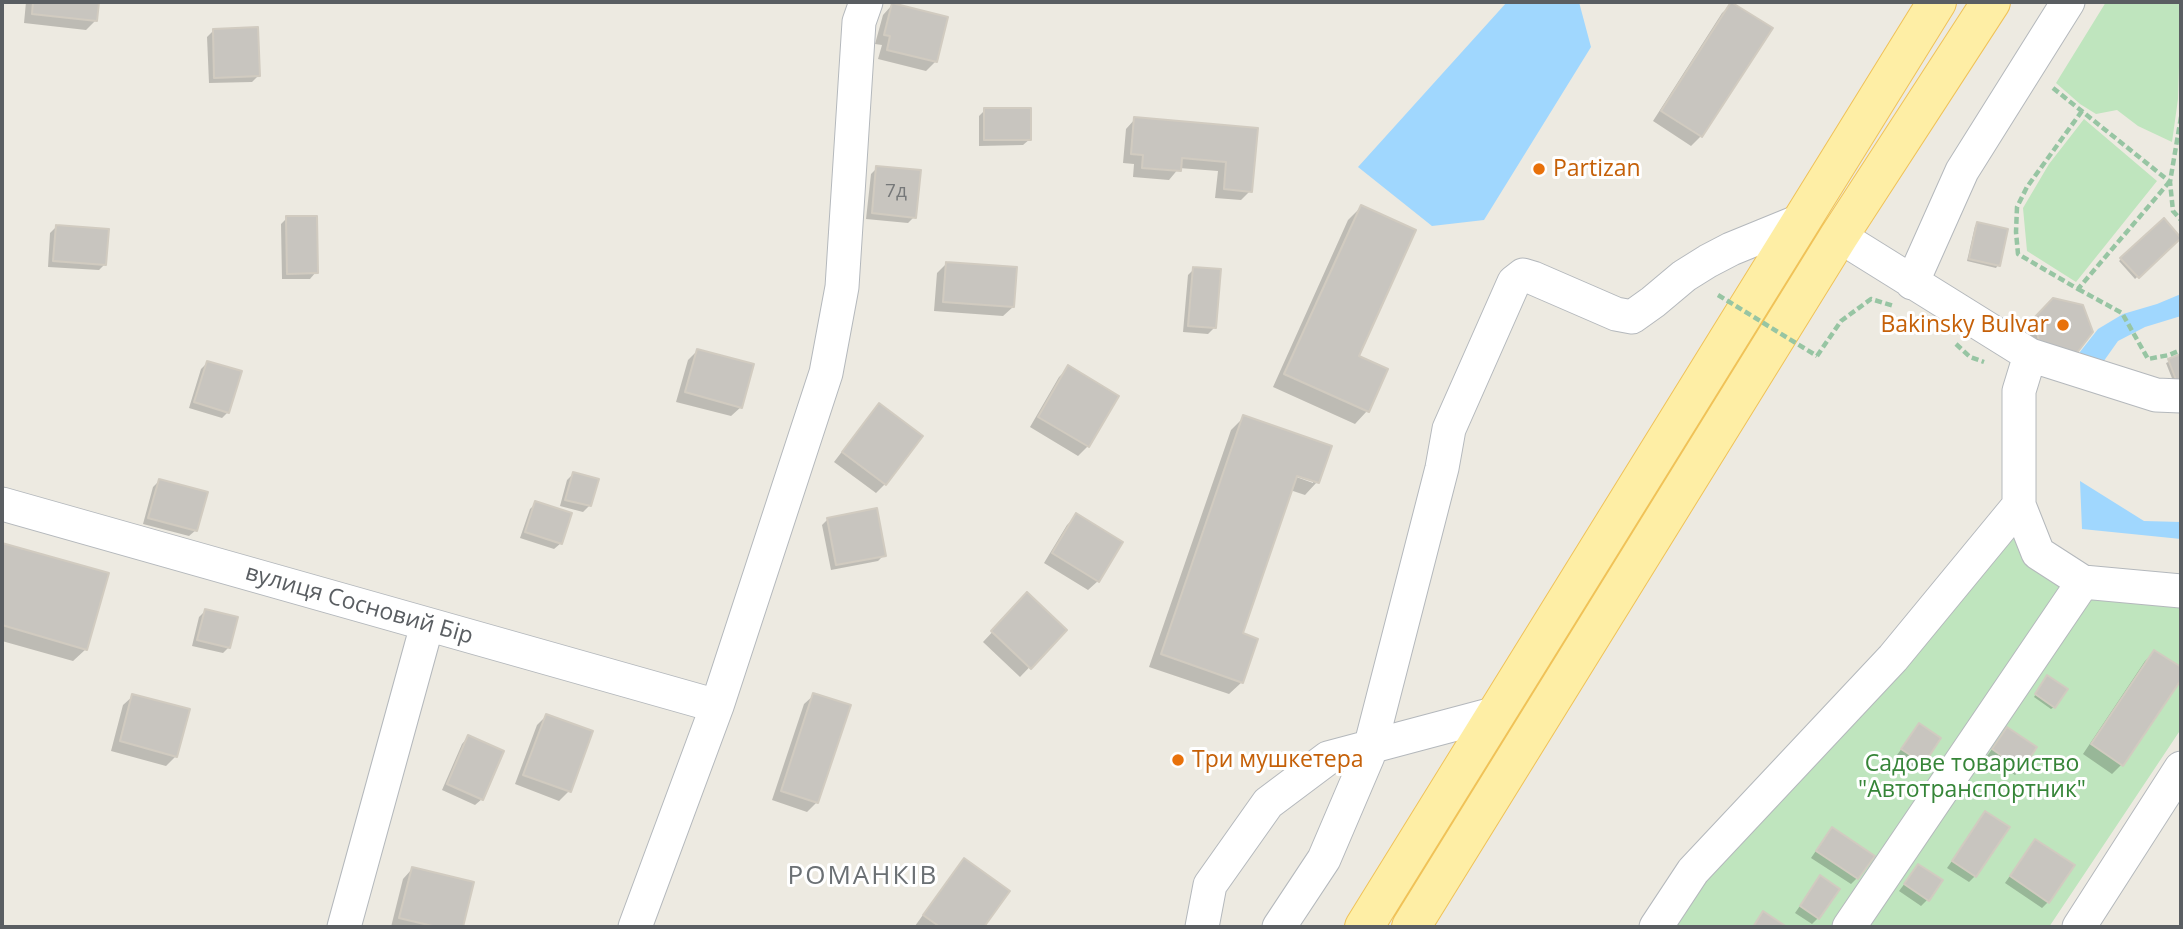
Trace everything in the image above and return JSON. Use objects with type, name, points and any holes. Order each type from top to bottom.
[{"type":"main road","points":[[1364,927],[1937,2]]},
{"type":"main road","points":[[1411,927],[1839,236],[1991,2]]},
{"type":"street","points":[[1905,295],[1962,171],[2068,2]]},
{"type":"street","points":[[635,927],[717,706],[827,373],[842,287],[858,8]]},
{"type":"street","points":[[1279,927],[1324,859],[1371,746],[1450,429],[1514,282],[1523,275],[1616,314],[1632,317],[1684,276],[1708,261],[1802,220]]},
{"type":"street","points":[[1839,236],[1905,295],[2027,365],[2156,395],[2181,396]]},
{"type":"street","points":[[2027,365],[2019,391],[2019,505],[2038,553],[2084,582],[2181,591]]},
{"type":"street","name":"вулиця Сосновий Бір","points":[[2,504],[717,706]]},
{"type":"street","points":[[1656,927],[1693,871],[1893,658],[2019,505]]},
{"type":"street","points":[[1849,927],[2084,582]]},
{"type":"street","points":[[344,927],[427,625]]},
{"type":"street","points":[[1202,927],[1210,885],[1268,803],[1328,758],[1497,713]]},
{"type":"street","points":[[2079,927],[2181,768]]},
{"type":"path","points":[[2053,88],[2170,181]]},
{"type":"path","points":[[2082,111],[2027,187],[2017,207],[2015,232],[2018,254],[2122,313],[2148,359],[2181,350]]},
{"type":"path","points":[[2181,117],[2170,181],[2173,211],[2181,220]]},
{"type":"path","points":[[2078,289],[2170,181]]},
{"type":"path","points":[[1718,295],[1817,356],[1841,321],[1871,299],[1905,295]]},
{"type":"path","points":[[1951,340],[1970,357],[2027,365]]},
{"type":"green space","points":[[2106,2],[2181,2],[2178,99],[2172,142],[2138,126],[2117,110],[2096,114],[2056,83]]},
{"type":"green space","points":[[2084,119],[2157,181],[2076,282],[2027,251],[2023,208],[2049,164]]},
{"type":"green space","name":"Садове товариство \"Автотранспортник\"","points":[[2003,523],[2083,582],[2181,591],[2181,729],[2049,927],[1655,927]]},
{"type":"water","points":[[1507,2],[1579,2],[1591,47],[1484,220],[1432,226],[1358,167]]},
{"type":"water","points":[[2181,294],[2181,316],[2145,327],[2118,341],[2101,365],[2076,357],[2098,329],[2123,314]]},
{"type":"water","points":[[2080,481],[2144,521],[2181,522],[2181,539],[2082,529]]},
{"type":"building","points":[[33,2],[99,2],[97,21],[32,14]]},
{"type":"building","points":[[1731,2],[1773,28],[1702,137],[1661,111]]},
{"type":"building","points":[[892,3],[948,17],[937,62],[887,50],[890,36],[884,35]]},
{"type":"building","points":[[258,27],[260,76],[214,78],[213,29]]},
{"type":"building","points":[[984,108],[1031,108],[1031,140],[984,140]]},
{"type":"building","points":[[1134,117],[1258,128],[1252,192],[1224,189],[1226,162],[1182,158],[1181,171],[1142,168],[1143,155],[1131,154]]},
{"type":"building","points":[[876,166],[921,170],[916,218],[872,213]]},
{"type":"building","points":[[1361,205],[1416,230],[1359,356],[1388,369],[1369,412],[1284,374]]},
{"type":"building","points":[[286,216],[317,216],[318,273],[287,274]]},
{"type":"building","points":[[2164,218],[2181,238],[2139,278],[2120,258]]},
{"type":"building","points":[[1977,222],[2008,229],[2000,266],[1969,259]]},
{"type":"building","points":[[56,225],[109,229],[106,265],[53,261]]},
{"type":"building","points":[[946,262],[1017,267],[1014,307],[943,302]]},
{"type":"building","points":[[1193,267],[1221,269],[1216,328],[1188,326]]},
{"type":"building","name":"Bakinsky Bulvar","points":[[2053,298],[2083,305],[2093,332],[2073,358],[2040,346],[2034,318]]},
{"type":"building","points":[[697,349],[754,364],[742,408],[685,392]]},
{"type":"building","points":[[2181,354],[2181,383],[2178,385],[2168,359]]},
{"type":"building","points":[[207,361],[242,371],[229,413],[194,402]]},
{"type":"building","points":[[1068,365],[1119,396],[1089,447],[1038,417]]},
{"type":"building","points":[[879,403],[923,436],[886,485],[842,452]]},
{"type":"building","points":[[1243,415],[1332,446],[1319,483],[1297,476],[1243,633],[1258,639],[1243,683],[1161,654]]},
{"type":"building","points":[[573,472],[599,479],[591,506],[565,500]]},
{"type":"building","points":[[159,479],[208,492],[197,531],[148,518]]},
{"type":"building","points":[[535,501],[572,513],[562,544],[525,532]]},
{"type":"building","points":[[877,508],[886,556],[836,565],[827,518]]},
{"type":"building","points":[[1076,513],[1123,542],[1099,582],[1052,553]]},
{"type":"building","points":[[2,543],[109,573],[87,650],[2,625]]},
{"type":"building","points":[[1027,592],[1067,630],[1031,669],[991,631]]},
{"type":"building","points":[[205,609],[238,617],[230,648],[197,640]]},
{"type":"building","points":[[2154,650],[2181,667],[2181,680],[2123,766],[2091,744]]},
{"type":"building","points":[[2047,675],[2068,689],[2055,708],[2035,694]]},
{"type":"building","points":[[813,693],[851,705],[818,803],[781,791]]},
{"type":"building","points":[[132,694],[190,709],[177,757],[120,741]]},
{"type":"building","points":[[546,714],[593,731],[571,792],[523,775]]},
{"type":"building","points":[[1919,723],[1941,738],[1924,764],[1901,749]]},
{"type":"building","points":[[2007,727],[2037,747],[2022,770],[1992,749]]},
{"type":"building","points":[[468,735],[504,751],[483,800],[447,784]]},
{"type":"building","points":[[1985,811],[2010,827],[1976,877],[1952,861]]},
{"type":"building","points":[[1832,827],[1875,856],[1858,879],[1816,851]]},
{"type":"building","points":[[2035,839],[2075,865],[2049,903],[2010,876]]},
{"type":"building","points":[[964,858],[1010,891],[984,927],[940,927],[923,915]]},
{"type":"building","points":[[1918,864],[1943,880],[1929,901],[1904,884]]},
{"type":"building","points":[[412,867],[474,882],[463,927],[437,927],[399,918]]},
{"type":"building","points":[[1820,875],[1840,889],[1819,919],[1800,906]]},
{"type":"building","points":[[1763,911],[1787,927],[1753,927]]},
{"type":"place","name":"Partizan","points":[[1539,169]]},
{"type":"place","name":"Bakinsky Bulvar","points":[[2063,325]]},
{"type":"place","name":"Три мушкетера","points":[[1178,760]]},
{"type":"district","name":"РОМАНКІВ","points":[[863,877]]}]
